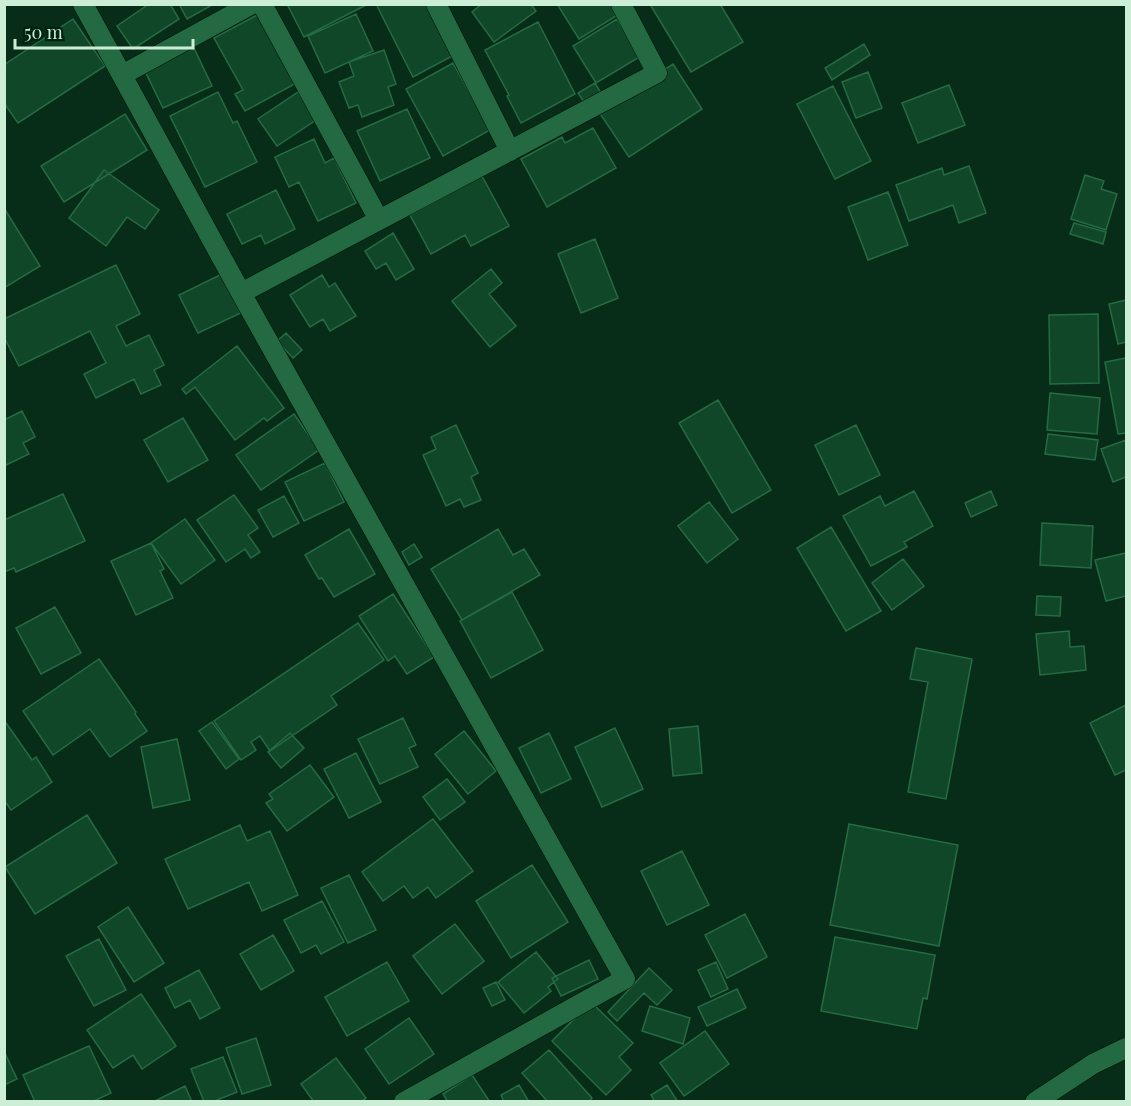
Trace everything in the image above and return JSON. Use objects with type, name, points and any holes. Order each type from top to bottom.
[{"type":"street","points":[[83,4],[241,293],[625,979],[404,1101]]},
{"type":"street","points":[[122,75],[252,4]]},
{"type":"street","points":[[262,4],[379,220]]},
{"type":"street","points":[[436,4],[510,151]]},
{"type":"street","points":[[241,293],[657,73],[621,4]]},
{"type":"street","points":[[1035,1101],[1093,1064],[1126,1048]]},
{"type":"building","points":[[149,4],[170,4],[179,19],[133,49],[117,26]]},
{"type":"building","points":[[179,4],[214,4],[187,19]]},
{"type":"building","points":[[287,4],[368,4],[304,37]]},
{"type":"building","points":[[376,4],[431,4],[456,54],[413,77]]},
{"type":"building","points":[[482,4],[531,4],[536,11],[494,42],[472,12]]},
{"type":"building","points":[[557,4],[619,4],[624,11],[579,39]]},
{"type":"building","points":[[653,4],[720,4],[743,42],[691,72],[651,6]]},
{"type":"building","points":[[263,12],[300,81],[245,111],[235,94],[243,90],[214,38]]},
{"type":"building","points":[[356,14],[373,51],[325,73],[308,36]]},
{"type":"building","points":[[73,19],[105,66],[18,123],[4,103],[4,65]]},
{"type":"building","points":[[617,19],[641,56],[596,83],[573,46]]},
{"type":"building","points":[[538,22],[575,94],[521,123],[485,50]]},
{"type":"building","points":[[864,44],[870,55],[832,80],[825,68]]},
{"type":"building","points":[[193,46],[212,86],[163,108],[144,69]]},
{"type":"building","points":[[384,50],[396,84],[388,87],[394,105],[362,117],[358,105],[349,108],[339,82],[354,76],[349,62]]},
{"type":"building","points":[[453,63],[490,130],[443,156],[406,89]]},
{"type":"building","points":[[673,64],[702,109],[629,157],[599,112]]},
{"type":"building","points":[[868,72],[882,108],[856,118],[842,82]]},
{"type":"building","points":[[595,83],[604,98],[588,108],[578,93]]},
{"type":"building","points":[[949,85],[965,125],[918,143],[902,103]]},
{"type":"building","points":[[833,86],[871,161],[835,179],[797,104]]},
{"type":"building","points":[[218,92],[233,123],[237,121],[257,162],[205,187],[170,116]]},
{"type":"building","points":[[298,92],[316,120],[277,146],[258,119]]},
{"type":"building","points":[[407,109],[430,158],[380,181],[357,131]]},
{"type":"building","points":[[125,114],[147,150],[64,202],[41,166]]},
{"type":"building","points":[[593,128],[616,168],[547,207],[521,159],[562,137],[565,143]]},
{"type":"building","points":[[314,139],[325,163],[334,158],[356,203],[318,221],[299,182],[289,187],[275,157]]},
{"type":"building","points":[[969,166],[986,213],[959,223],[953,205],[909,221],[896,185],[942,168],[944,175]]},
{"type":"building","points":[[104,170],[159,210],[145,229],[127,217],[106,246],[69,218]]},
{"type":"building","points":[[1085,175],[1104,181],[1101,189],[1117,194],[1106,230],[1071,219]]},
{"type":"building","points":[[482,176],[509,226],[471,246],[465,235],[431,254],[410,215]]},
{"type":"building","points":[[276,190],[295,229],[265,244],[261,235],[242,244],[227,214]]},
{"type":"building","points":[[888,192],[908,245],[868,260],[848,207]]},
{"type":"building","points":[[4,208],[40,266],[4,288]]},
{"type":"building","points":[[1074,223],[1106,232],[1103,244],[1070,234]]},
{"type":"building","points":[[393,233],[414,269],[396,280],[386,263],[376,269],[365,251]]},
{"type":"building","points":[[595,239],[618,298],[581,313],[558,254]]},
{"type":"building","points":[[116,265],[140,314],[116,326],[126,346],[149,335],[164,365],[154,370],[161,385],[141,394],[134,379],[96,398],[84,374],[106,363],[90,331],[19,366],[4,337],[4,319]]},
{"type":"building","points":[[491,269],[502,283],[489,294],[516,326],[490,347],[452,301]]},
{"type":"building","points":[[224,273],[243,312],[198,333],[179,295]]},
{"type":"building","points":[[322,275],[329,287],[335,283],[356,316],[330,331],[323,319],[310,327],[290,295]]},
{"type":"building","points":[[1126,300],[1126,342],[1118,344],[1109,304]]},
{"type":"building","points":[[1098,314],[1099,383],[1050,384],[1049,315]]},
{"type":"building","points":[[286,333],[302,350],[293,358],[277,341]]},
{"type":"building","points":[[237,346],[284,408],[267,421],[264,418],[235,440],[195,387],[186,394],[182,389]]},
{"type":"building","points":[[1126,358],[1126,433],[1118,434],[1105,362]]},
{"type":"building","points":[[1050,393],[1100,398],[1097,434],[1047,430]]},
{"type":"building","points":[[718,400],[771,490],[732,513],[679,423]]},
{"type":"building","points":[[22,411],[35,437],[23,443],[29,454],[4,466],[4,420]]},
{"type":"building","points":[[294,414],[319,450],[261,490],[236,455]]},
{"type":"building","points":[[183,418],[208,460],[168,482],[144,440]]},
{"type":"building","points":[[456,425],[478,473],[471,477],[481,500],[464,507],[460,499],[446,506],[423,455],[436,449],[431,437]]},
{"type":"building","points":[[856,425],[880,475],[839,495],[815,445]]},
{"type":"building","points":[[1048,434],[1098,440],[1095,460],[1045,454]]},
{"type":"building","points":[[1126,440],[1126,477],[1113,482],[1101,449]]},
{"type":"building","points":[[325,463],[344,502],[304,521],[285,482]]},
{"type":"building","points":[[914,491],[933,526],[904,542],[907,547],[871,566],[843,516],[880,496],[885,506]]},
{"type":"building","points":[[991,491],[997,505],[971,517],[965,503]]},
{"type":"building","points":[[63,494],[85,541],[16,572],[14,568],[4,572],[4,520]]},
{"type":"building","points":[[234,495],[258,528],[248,535],[260,552],[251,558],[245,549],[226,562],[197,520]]},
{"type":"building","points":[[284,496],[299,523],[273,537],[258,510]]},
{"type":"building","points":[[709,502],[738,539],[707,563],[678,526]]},
{"type":"building","points":[[185,519],[215,560],[181,584],[151,543]]},
{"type":"building","points":[[1042,523],[1093,526],[1091,568],[1040,565]]},
{"type":"building","points":[[831,527],[881,611],[846,631],[797,548]]},
{"type":"building","points":[[349,529],[375,574],[334,597],[322,578],[319,579],[305,555]]},
{"type":"building","points":[[498,529],[513,555],[524,549],[540,575],[462,620],[431,569]]},
{"type":"building","points":[[151,543],[164,569],[160,571],[173,598],[136,615],[111,561]]},
{"type":"building","points":[[414,544],[422,557],[409,565],[402,552]]},
{"type":"building","points":[[1126,553],[1126,596],[1106,601],[1095,560]]},
{"type":"building","points":[[903,559],[924,586],[892,610],[872,583]]},
{"type":"building","points":[[512,592],[543,650],[491,678],[460,621]]},
{"type":"building","points":[[393,594],[434,657],[407,674],[395,656],[388,661],[359,616]]},
{"type":"building","points":[[1037,596],[1061,597],[1060,616],[1036,615]]},
{"type":"building","points":[[55,607],[81,653],[41,674],[16,628]]},
{"type":"building","points":[[358,623],[384,660],[331,696],[337,705],[270,751],[260,736],[251,742],[256,750],[241,760],[214,721]]},
{"type":"building","points":[[1069,631],[1070,647],[1084,646],[1086,670],[1040,675],[1036,634]]},
{"type":"building","points":[[916,648],[972,659],[946,799],[908,792],[928,682],[910,679]]},
{"type":"building","points":[[99,659],[147,731],[110,757],[90,729],[53,755],[23,711]]},
{"type":"building","points":[[1126,705],[1126,770],[1115,775],[1090,723]]},
{"type":"building","points":[[403,718],[416,745],[409,748],[418,767],[380,784],[358,739]]},
{"type":"building","points":[[4,720],[32,760],[36,757],[52,782],[11,810],[4,800]]},
{"type":"building","points":[[212,722],[239,759],[226,769],[199,731]]},
{"type":"building","points":[[698,726],[702,773],[673,776],[669,729]]},
{"type":"building","points":[[615,728],[643,789],[602,807],[575,747]]},
{"type":"building","points":[[464,731],[496,771],[468,794],[435,754]]},
{"type":"building","points":[[290,733],[304,748],[281,768],[268,752]]},
{"type":"building","points":[[549,733],[571,779],[541,793],[519,748]]},
{"type":"building","points":[[177,739],[190,800],[153,808],[141,747]]},
{"type":"building","points":[[356,753],[381,802],[349,818],[324,769]]},
{"type":"building","points":[[310,765],[334,797],[287,831],[266,803],[273,799],[269,794]]},
{"type":"building","points":[[447,779],[465,802],[440,820],[423,797]]},
{"type":"building","points":[[87,815],[117,863],[35,914],[5,867]]},
{"type":"building","points":[[433,819],[473,871],[436,898],[428,887],[413,898],[404,886],[383,901],[362,872]]},
{"type":"building","points":[[849,824],[958,845],[939,946],[830,925]]},
{"type":"building","points":[[240,825],[247,841],[270,831],[298,895],[262,911],[249,882],[188,909],[165,859]]},
{"type":"building","points":[[682,851],[709,905],[667,925],[641,871]]},
{"type":"building","points":[[532,865],[568,922],[511,958],[476,901]]},
{"type":"building","points":[[349,875],[376,930],[348,943],[321,888]]},
{"type":"building","points":[[322,901],[344,942],[321,954],[316,945],[301,953],[284,920]]},
{"type":"building","points":[[128,907],[164,963],[134,982],[98,927]]},
{"type":"building","points":[[745,914],[767,957],[727,978],[705,935]]},
{"type":"building","points":[[455,924],[484,961],[442,994],[413,956]]},
{"type":"building","points":[[273,935],[294,971],[261,990],[240,954]]},
{"type":"building","points":[[835,937],[935,955],[927,999],[923,998],[917,1029],[821,1011]]},
{"type":"building","points":[[99,939],[126,990],[94,1006],[66,956]]},
{"type":"building","points":[[536,952],[558,979],[548,987],[551,991],[524,1013],[498,982]]},
{"type":"building","points":[[589,960],[598,979],[561,996],[552,978]]},
{"type":"building","points":[[387,962],[409,1001],[347,1036],[325,997]]},
{"type":"building","points":[[716,962],[728,989],[711,997],[698,970]]},
{"type":"building","points":[[649,968],[672,990],[657,1005],[644,993],[617,1021],[608,1012]]},
{"type":"building","points":[[199,970],[220,1008],[200,1019],[190,1000],[175,1008],[165,988]]},
{"type":"building","points":[[496,982],[505,1000],[492,1006],[483,988]]},
{"type":"building","points":[[737,989],[746,1008],[707,1026],[698,1007]]},
{"type":"building","points":[[141,994],[176,1046],[142,1069],[133,1055],[113,1068],[87,1030]]},
{"type":"building","points":[[591,1002],[633,1043],[619,1057],[631,1070],[606,1095],[552,1041]]},
{"type":"building","points":[[650,1006],[690,1018],[683,1044],[642,1031]]},
{"type":"building","points":[[409,1018],[434,1054],[389,1084],[365,1049]]},
{"type":"building","points":[[705,1031],[729,1064],[684,1096],[660,1063]]},
{"type":"building","points":[[256,1038],[271,1085],[242,1094],[226,1048]]},
{"type":"building","points":[[89,1046],[111,1093],[92,1102],[35,1102],[23,1075]]},
{"type":"building","points":[[549,1050],[592,1098],[588,1102],[548,1102],[522,1073]]},
{"type":"building","points":[[4,1051],[17,1079],[4,1085]]},
{"type":"building","points":[[223,1057],[237,1092],[212,1102],[204,1102],[191,1069]]},
{"type":"building","points":[[336,1058],[366,1098],[361,1102],[314,1102],[301,1084]]},
{"type":"building","points":[[472,1075],[490,1102],[448,1102],[443,1094]]},
{"type":"building","points":[[519,1085],[529,1102],[504,1102],[501,1095]]},
{"type":"building","points":[[667,1085],[678,1102],[655,1102],[651,1095]]},
{"type":"building","points":[[185,1086],[192,1102],[153,1102]]}]
